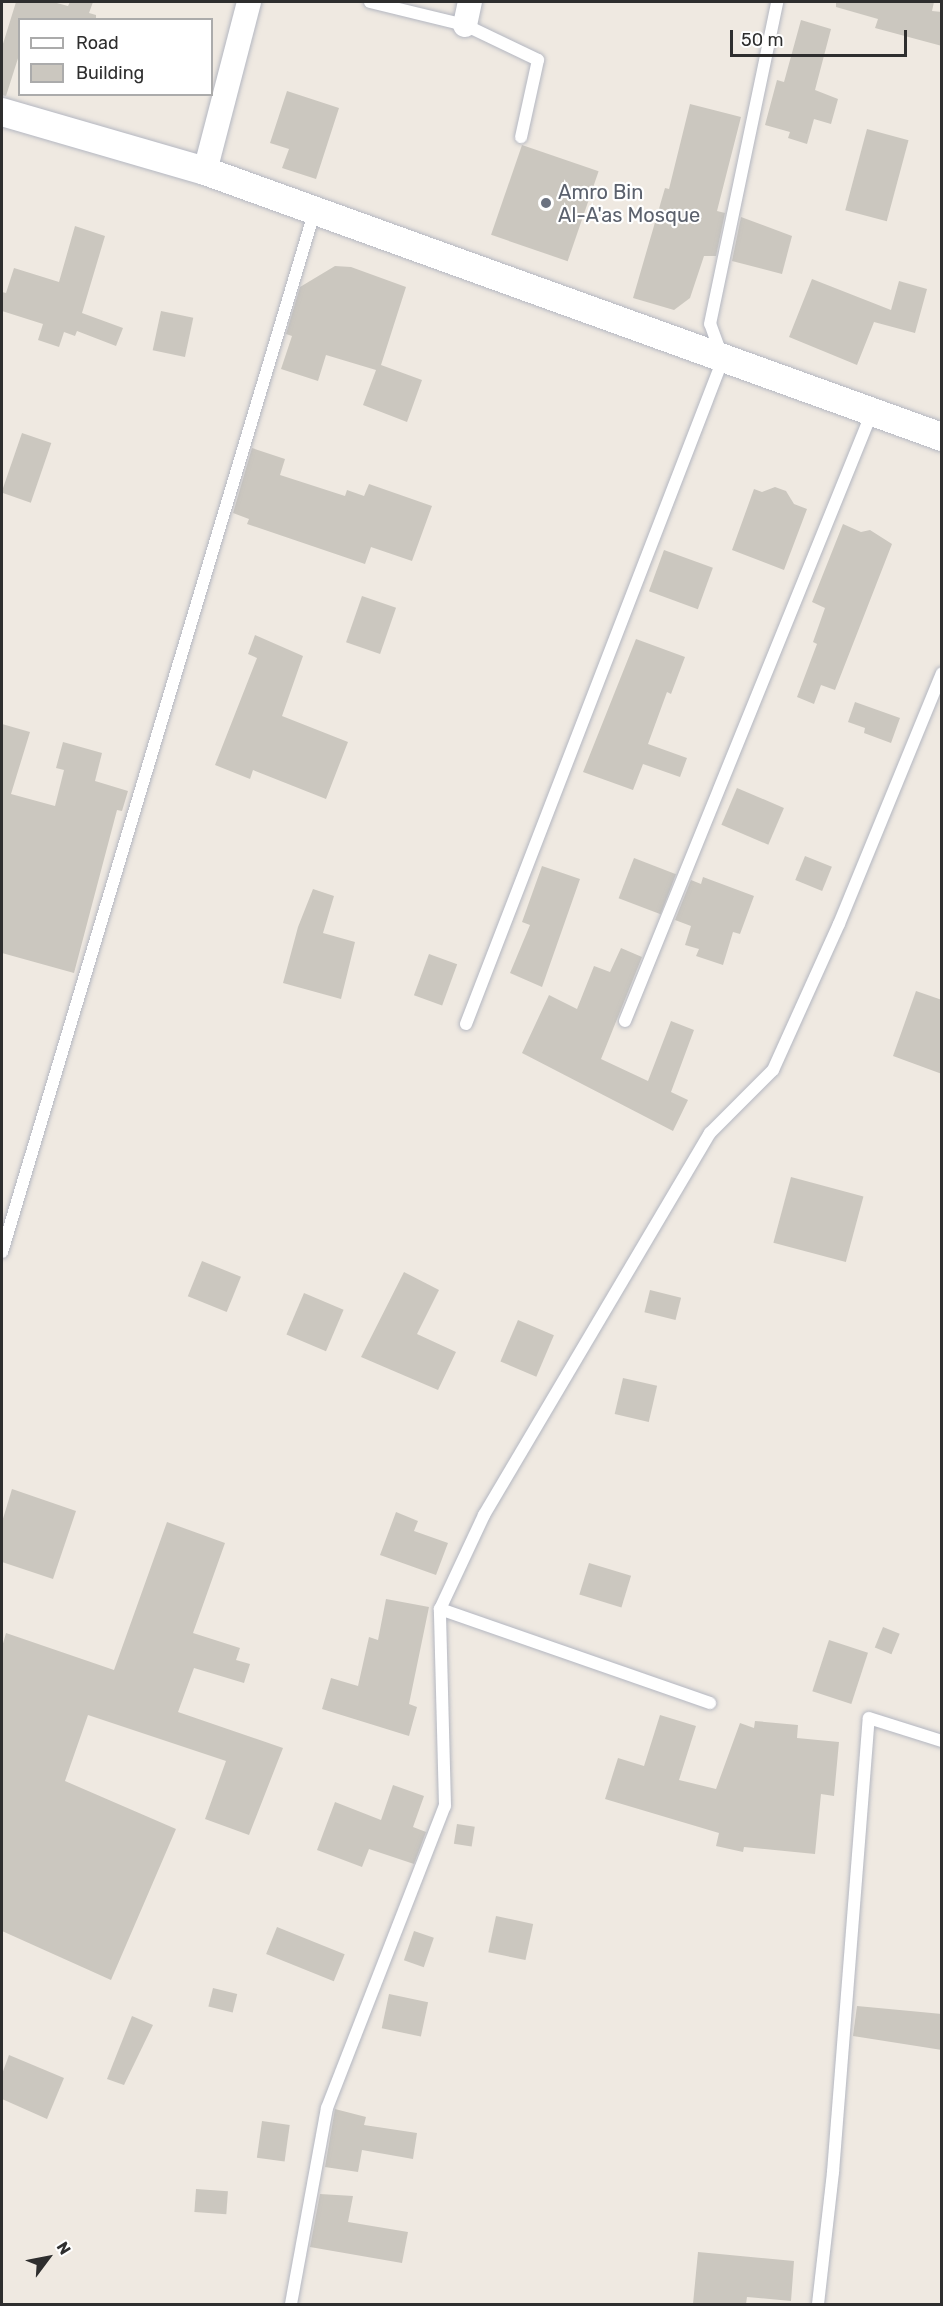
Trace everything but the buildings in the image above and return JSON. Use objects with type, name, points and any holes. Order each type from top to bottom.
[{"type":"street","points":[[205,171],[249,2]]},
{"type":"street","points":[[465,26],[470,2]]},
{"type":"street","points":[[2,112],[205,171],[942,437]]},
{"type":"lane","points":[[370,2],[465,26],[538,60],[521,137]]},
{"type":"lane","points":[[466,1024],[723,359],[710,324],[777,2]]},
{"type":"lane","points":[[2,1252],[315,210]]},
{"type":"lane","points":[[625,1021],[872,412]]},
{"type":"lane","points":[[291,2304],[327,2108],[446,1806],[440,1609],[484,1515],[710,1132],[773,1070],[839,924],[942,673]]},
{"type":"lane","points":[[440,1609],[710,1703]]},
{"type":"lane","points":[[818,2304],[833,2172],[869,1718],[942,1741]]},
{"type":"place","name":"Amro Bin Al-A'as Mosque","points":[[546,203]]}]
